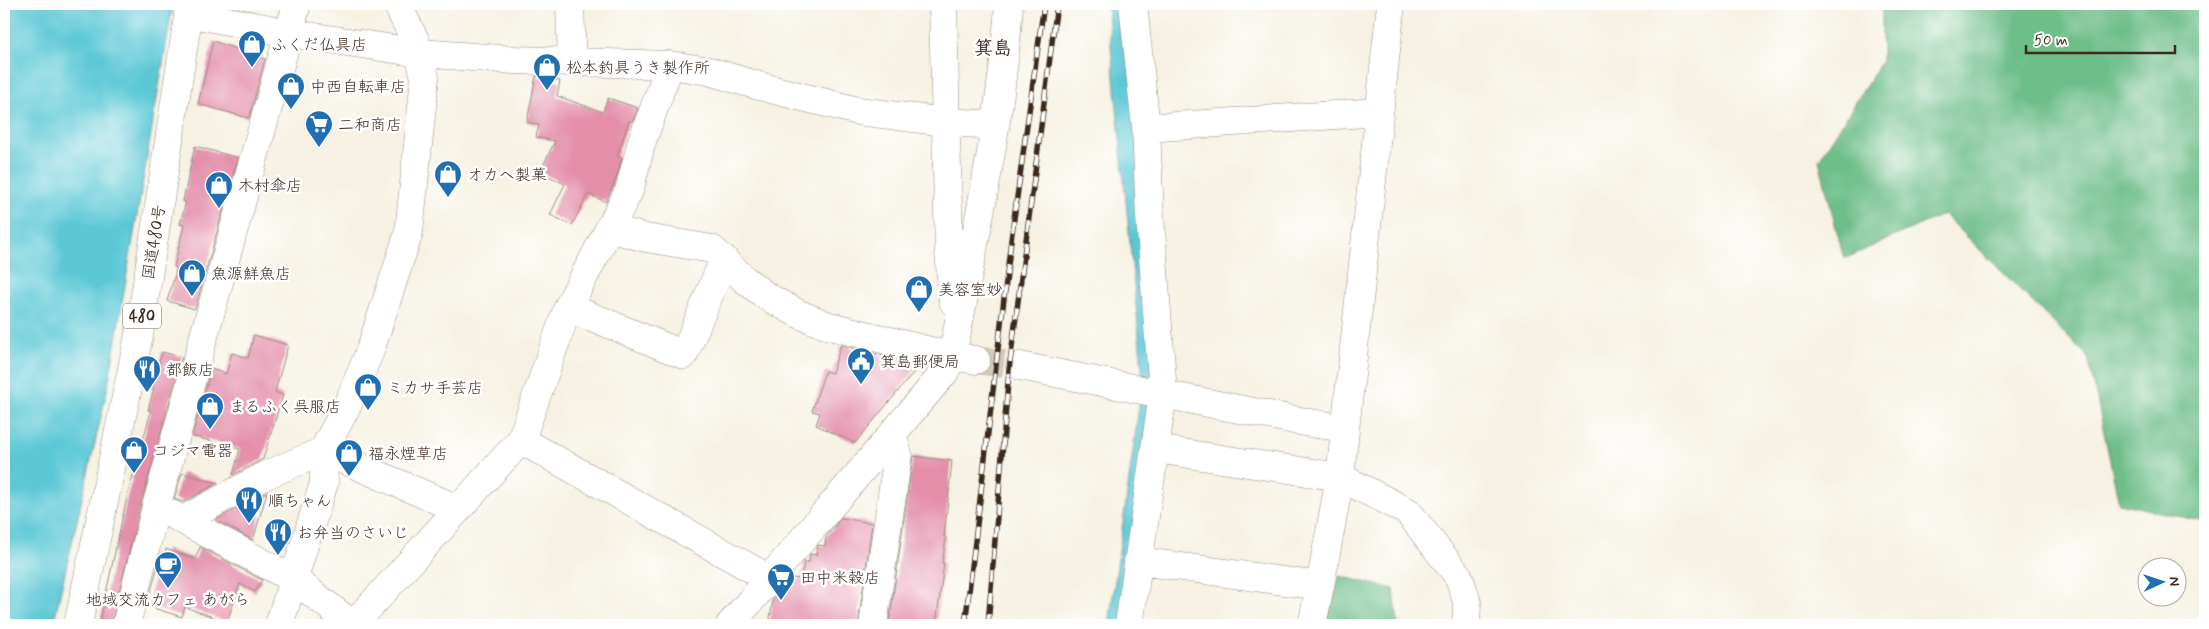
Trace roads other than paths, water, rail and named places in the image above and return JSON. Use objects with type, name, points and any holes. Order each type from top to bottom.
[{"type":"main road","points":[[126,625],[156,507],[297,4]]},
{"type":"main road","points":[[279,625],[295,580],[324,484],[323,451],[347,406],[370,351],[409,232],[425,77],[420,53],[398,4]]},
{"type":"main road","points":[[570,4],[572,62]]},
{"type":"main road","points":[[942,4],[949,252],[961,351]]},
{"type":"main road","points":[[730,625],[748,614],[770,579],[961,351],[1006,46],[1009,4]]},
{"type":"main road","points":[[1130,625],[1163,394],[1150,216],[1146,128],[1133,4]]},
{"type":"main road","points":[[1312,625],[1340,477],[1391,4]]},
{"type":"main road","points":[[189,9],[289,33],[420,53],[458,57],[670,66],[709,71],[759,86],[858,111],[946,122],[995,125]]},
{"type":"main road","name":"国道480号","points":[[78,625],[139,335],[189,9]]},
{"type":"main road","points":[[156,507],[295,580],[353,625],[521,440],[568,307],[628,191],[642,141],[670,66]]},
{"type":"main road","points":[[1146,128],[1379,112]]},
{"type":"main road","points":[[609,228],[646,238],[712,249],[744,279],[766,296],[799,314],[852,333],[961,351]]},
{"type":"main road","points":[[568,307],[684,355],[724,259]]},
{"type":"main road","points":[[1020,366],[1310,423],[1345,428]]},
{"type":"main road","points":[[873,625],[898,454],[892,435]]},
{"type":"main road","points":[[521,440],[770,579]]},
{"type":"main road","points":[[1156,450],[1340,477],[1408,512],[1459,577],[1467,602],[1466,625]]},
{"type":"main road","points":[[183,520],[266,475],[323,451],[458,509]]},
{"type":"main road","points":[[1138,561],[1320,586]]},
{"type":"water","points":[[4,4],[173,4],[108,386],[53,625],[4,625]]},
{"type":"water","points":[[1107,4],[1125,4],[1156,365],[1125,625],[1109,625],[1143,378]]},
{"type":"tunnel","points":[[976,360],[1020,366]]},
{"type":"railway","points":[[965,625],[1011,240],[1044,4]]},
{"type":"railway","points":[[988,625],[1009,370],[1057,4]]},
{"type":"place","name":"ふくだ仏具店","points":[[252,68]]},
{"type":"place","name":"松本釣具うき製作所","points":[[547,91]]},
{"type":"place","name":"中西自転車店","points":[[291,110]]},
{"type":"place","name":"二和商店","points":[[319,148]]},
{"type":"place","name":"オカヘ製菓","points":[[448,198]]},
{"type":"place","name":"木村傘店","points":[[219,209]]},
{"type":"place","name":"魚源鮮魚店","points":[[192,297]]},
{"type":"place","name":"美容室妙","points":[[919,313]]},
{"type":"place","name":"箕島郵便局","points":[[861,385]]},
{"type":"place","name":"都飯店","points":[[147,393]]},
{"type":"place","name":"ミカサ手芸店","points":[[368,411]]},
{"type":"place","name":"まるふく呉服店","points":[[210,430]]},
{"type":"place","name":"コジマ電器","points":[[134,474]]},
{"type":"place","name":"福永煙草店","points":[[349,477]]},
{"type":"place","name":"順ちゃん","points":[[249,524]]},
{"type":"place","name":"お弁当のさいじ","points":[[278,556]]},
{"type":"place","name":"地域交流カフェ あがら","points":[[168,589]]},
{"type":"place","name":"田中米穀店","points":[[781,601]]},
{"type":"district","name":"箕島","points":[[993,47]]}]
